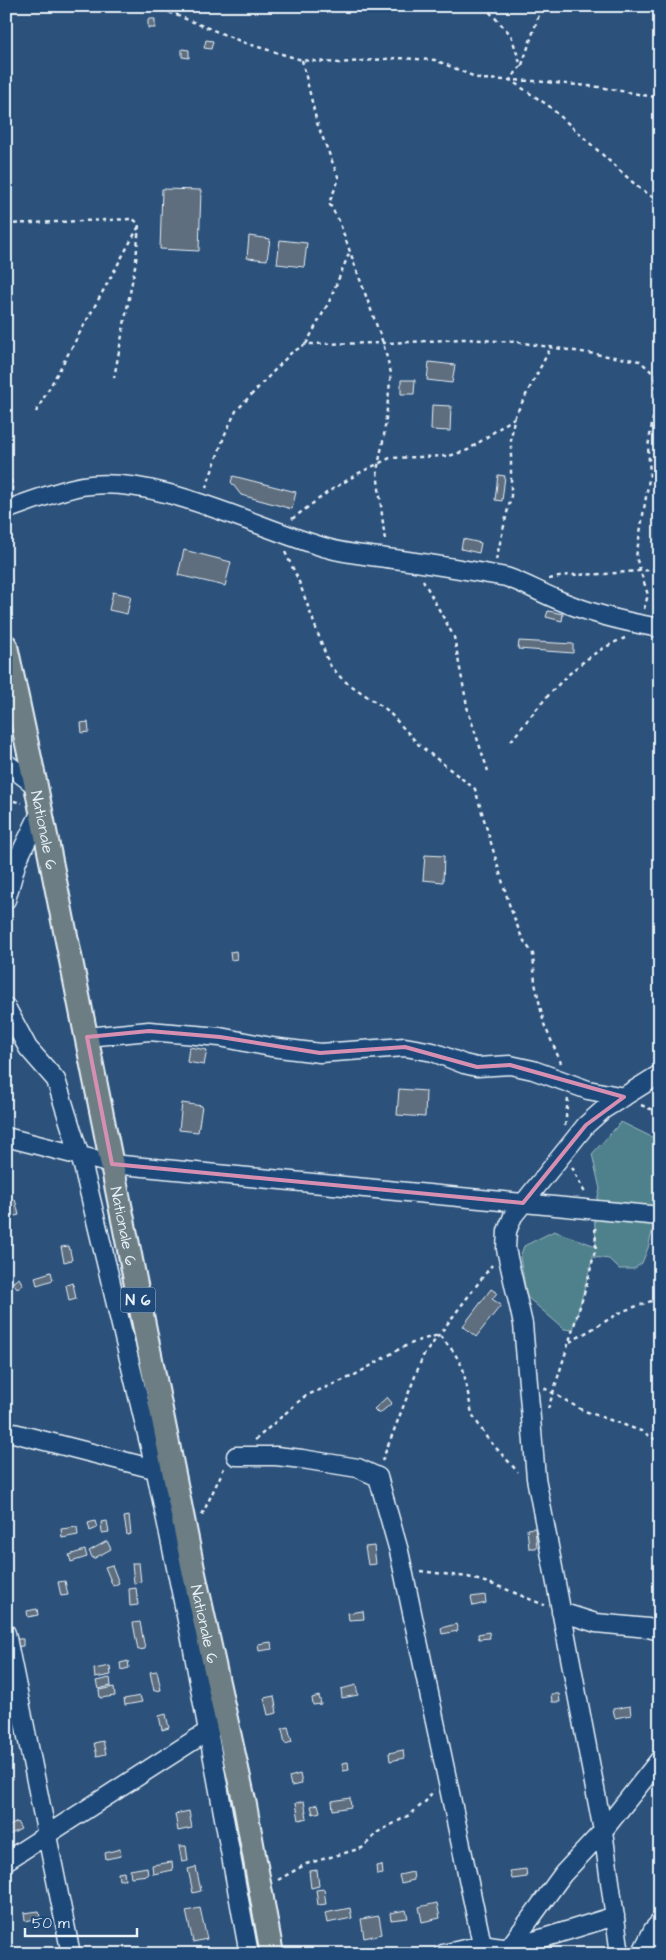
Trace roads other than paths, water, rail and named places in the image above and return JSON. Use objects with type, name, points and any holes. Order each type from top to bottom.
[{"type":"main road","name":"Nationale 6","points":[[6,646],[112,1164],[165,1472],[189,1544],[217,1725],[260,1889],[272,1954]]},
{"type":"street","points":[[11,508],[82,486],[115,485],[142,488],[200,503],[276,532],[335,550],[493,575],[525,583],[556,599],[634,630],[660,628]]},
{"type":"street","points":[[6,763],[36,786]]},
{"type":"street","points":[[6,900],[17,860],[41,811]]},
{"type":"street","points":[[6,1007],[28,1048],[56,1080],[80,1156],[165,1472],[192,1644],[217,1725],[249,1954]]},
{"type":"street","points":[[87,1037],[149,1031],[220,1037],[271,1047],[320,1053],[405,1047],[433,1052],[477,1067],[510,1065],[533,1070],[588,1090],[624,1097]]},
{"type":"street","points":[[620,1954],[603,1831],[536,1478],[523,1324],[506,1248],[507,1231],[513,1216],[564,1151],[592,1119],[604,1109],[660,1074]]},
{"type":"street","points":[[6,1137],[112,1164],[660,1216]]},
{"type":"street","points":[[6,1431],[165,1472]]},
{"type":"street","points":[[236,1456],[276,1456],[302,1459],[358,1468],[378,1477],[400,1551],[483,1950]]},
{"type":"street","points":[[561,1612],[596,1623],[660,1631]]},
{"type":"street","points":[[6,1633],[71,1954]]},
{"type":"street","points":[[6,1860],[217,1725]]},
{"type":"street","points":[[508,1949],[563,1874],[603,1831],[660,1759]]},
{"type":"street","points":[[443,1954],[508,1949],[615,1916]]},
{"type":"street","points":[[641,1954],[653,1930],[660,1922]]}]
